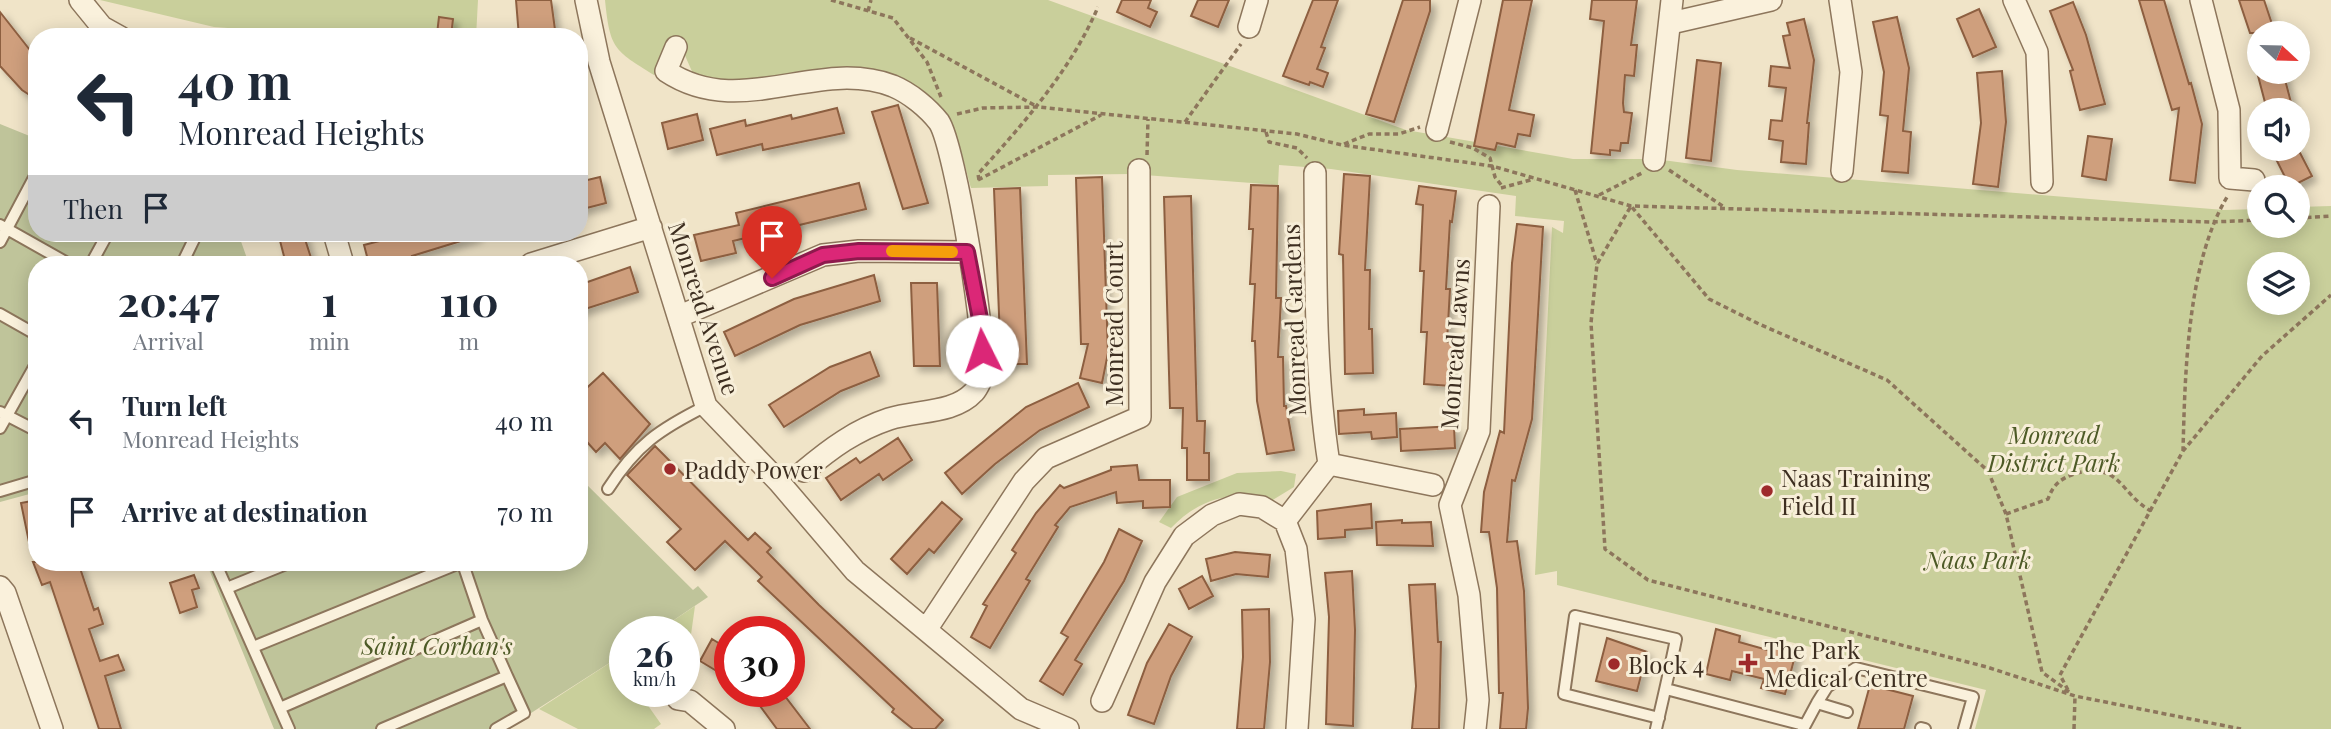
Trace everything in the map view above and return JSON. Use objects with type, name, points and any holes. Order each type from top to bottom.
[{"type":"street","points":[[80,0],[104,28]]},
{"type":"street","name":"Monread Avenue","points":[[586,0],[587,28]]},
{"type":"street","points":[[1250,27],[1257,0]]},
{"type":"street","points":[[1432,129],[1470,0]]},
{"type":"street","points":[[1654,164],[1672,0]]},
{"type":"street","points":[[1671,23],[1771,0]]},
{"type":"street","points":[[1840,0],[1851,72],[1842,170]]},
{"type":"street","points":[[2014,0],[2037,52],[2042,182]]},
{"type":"street","points":[[2202,0],[2229,110],[2230,178],[2247,179]]},
{"type":"street","name":"Monread Avenue","points":[[588,43],[589,64],[651,228],[706,405],[779,482],[855,571],[1021,709],[1068,729]]},
{"type":"street","points":[[677,47],[666,71],[687,84],[709,90],[751,92],[843,78],[894,86],[916,99],[940,124],[969,183],[967,252],[981,324],[982,377],[975,391],[957,404],[890,418],[839,441],[804,471]]},
{"type":"street","name":"Monread Court","points":[[926,630],[1024,481],[1045,458],[1140,417],[1139,170]]},
{"type":"street","name":"Monread Gardens","points":[[1315,173],[1317,349],[1320,409],[1329,464]]},
{"type":"street","name":"Monread Lawns","points":[[1475,729],[1478,700],[1469,595],[1450,505],[1479,431],[1489,206]]},
{"type":"street","points":[[558,256],[651,228]]},
{"type":"street","points":[[680,316],[823,255],[859,251],[967,252]]},
{"type":"street","points":[[1284,521],[1329,464],[1433,485]]},
{"type":"street","points":[[1102,701],[1155,582],[1184,536],[1212,515],[1239,504],[1262,507],[1284,521],[1296,549],[1304,620],[1297,729]]},
{"type":"street","points":[[0,587],[5,593],[52,729]]},
{"type":"street","points":[[697,707],[724,729]]},
{"type":"lane","points":[[0,242],[3,227],[28,187]]},
{"type":"lane","points":[[3,227],[28,241]]},
{"type":"lane","points":[[30,242],[55,256]]},
{"type":"lane","points":[[0,314],[28,330]]},
{"type":"lane","points":[[0,428],[3,414],[28,376]]},
{"type":"lane","points":[[608,489],[626,460],[664,427],[706,405]]},
{"type":"lane","points":[[3,414],[28,426]]},
{"type":"lane","points":[[0,491],[28,483]]},
{"type":"lane","points":[[219,571],[289,729]]},
{"type":"lane","points":[[227,588],[269,571]]},
{"type":"lane","points":[[253,648],[442,571]]},
{"type":"lane","points":[[467,571],[482,620],[524,713],[496,729]]},
{"type":"lane","points":[[1576,616],[1676,639],[1658,724],[1564,694],[1576,616]]},
{"type":"lane","points":[[280,708],[482,620]]},
{"type":"lane","points":[[1666,688],[1803,727],[1827,687],[1856,668],[1973,697],[1964,729]]},
{"type":"lane","points":[[382,729],[507,676]]},
{"type":"lane","points":[[1817,704],[1847,712]]},
{"type":"path","points":[[831,0],[893,18],[927,62],[942,92],[940,124]]},
{"type":"path","points":[[868,11],[872,0]]},
{"type":"path","points":[[969,183],[1038,107],[1089,29],[1098,7]]},
{"type":"path","points":[[1185,122],[1248,35],[1250,27]]},
{"type":"path","points":[[908,36],[1038,107]]},
{"type":"path","points":[[940,124],[953,115],[983,108],[1038,107],[1297,134],[1342,145],[1492,166],[1631,206],[2212,222],[2247,221]]},
{"type":"path","points":[[969,183],[1103,114]]},
{"type":"path","points":[[1139,170],[1147,166],[1148,118]]},
{"type":"path","points":[[1342,145],[1369,134],[1399,134],[1416,126],[1432,129],[1449,142],[1473,148],[1490,158],[1502,186]]},
{"type":"path","points":[[1266,132],[1269,142],[1297,148],[1315,173]]},
{"type":"path","points":[[1597,196],[1654,164],[1726,209]]},
{"type":"path","points":[[1489,206],[1502,186],[1536,178]]},
{"type":"path","points":[[2183,451],[2186,347],[2212,222],[2232,189]]},
{"type":"path","points":[[1575,190],[1597,264],[1591,323],[1605,549],[1648,580],[1987,667],[2069,692]]},
{"type":"path","points":[[1597,264],[1631,206]]},
{"type":"path","points":[[1631,206],[1709,299],[1887,380],[1988,471],[2006,514],[2042,672],[2075,696],[2241,729]]},
{"type":"path","points":[[2310,217],[2331,216]]},
{"type":"path","points":[[2069,692],[2060,675],[2183,451],[2262,356],[2331,295]]},
{"type":"path","points":[[2006,514],[2048,499],[2052,488],[2062,478],[2099,470],[2116,477],[2138,504],[2151,511]]},
{"type":"path","points":[[2074,729],[2075,696]]},
{"type":"green space","points":[[100,0],[478,0],[476,28],[214,27]]},
{"type":"green space","name":"Monread District Park","points":[[605,0],[1048,0],[1406,130],[1573,159],[1655,159],[1737,170],[2224,210],[2247,209],[2247,238],[2310,238],[2310,207],[2331,206],[2331,729],[1975,729],[1986,690],[1557,585],[1557,571],[1535,575],[1552,227],[1563,233],[1564,221],[1515,216],[1516,196],[1331,169],[1279,165],[1278,185],[1131,174],[1048,175],[1048,186],[971,188],[963,157],[949,125],[920,91],[745,84],[694,76],[683,51],[669,44],[654,75],[622,53],[612,39]]},
{"type":"green space","points":[[0,124],[28,135],[28,242],[241,242],[246,256],[28,256],[28,494],[0,502]]},
{"type":"green space","points":[[1281,471],[1296,474],[1294,487],[1271,501],[1243,496],[1217,499],[1193,510],[1171,528],[1159,522],[1177,497],[1237,473]]},
{"type":"green space","name":"Saint Corban's","points":[[588,486],[693,590],[698,586],[708,597],[680,616],[609,616],[609,663],[506,729],[274,729],[210,571],[588,571]]},
{"type":"green space","points":[[695,606],[694,616],[680,616]]},
{"type":"green space","points":[[609,663],[609,707],[649,707],[661,724],[654,729],[578,729],[539,709]]},
{"type":"building","points":[[516,0],[551,0],[555,28],[518,28]]},
{"type":"building","points":[[1122,0],[1151,0],[1148,8],[1157,12],[1150,27],[1117,12]]},
{"type":"building","points":[[1198,0],[1229,0],[1218,27],[1191,16]]},
{"type":"building","points":[[1313,0],[1338,0],[1321,47],[1325,48],[1317,69],[1328,73],[1323,87],[1283,76]]},
{"type":"building","points":[[1403,0],[1430,0],[1430,11],[1394,122],[1366,114]]},
{"type":"building","points":[[1503,0],[1532,0],[1509,110],[1534,115],[1530,136],[1518,134],[1515,147],[1497,143],[1495,150],[1474,146]]},
{"type":"building","points":[[1592,0],[1637,0],[1631,45],[1637,45],[1634,76],[1625,75],[1623,103],[1624,112],[1632,113],[1628,143],[1621,143],[1620,151],[1610,150],[1610,155],[1591,153],[1604,21],[1590,19]]},
{"type":"building","points":[[2139,0],[2164,0],[2189,84],[2191,83],[2202,124],[2195,183],[2170,180],[2179,108],[2172,110]]},
{"type":"building","points":[[2239,0],[2264,0],[2271,21],[2247,21],[2247,24]]},
{"type":"building","points":[[2073,2],[2086,35],[2105,104],[2080,110],[2070,71],[2073,70],[2050,11]]},
{"type":"building","points":[[1979,9],[1996,47],[1973,57],[1957,19]]},
{"type":"building","points":[[0,12],[28,48],[28,94],[0,66]]},
{"type":"building","points":[[439,17],[453,19],[452,28],[438,28]]},
{"type":"building","points":[[1897,17],[1909,68],[1903,131],[1911,132],[1908,173],[1882,171],[1888,116],[1880,115],[1884,72],[1873,22]]},
{"type":"building","points":[[1804,19],[1814,60],[1807,123],[1806,164],[1781,162],[1783,141],[1769,139],[1771,120],[1782,121],[1786,88],[1769,86],[1771,66],[1790,68],[1783,36],[1790,35],[1787,23]]},
{"type":"building","points":[[1697,60],[1721,63],[1711,161],[1686,158]]},
{"type":"building","points":[[2002,71],[2006,122],[1998,187],[1973,184],[1981,123],[1977,73]]},
{"type":"building","points":[[2260,84],[2286,84],[2290,98],[2264,98]]},
{"type":"building","points":[[898,105],[928,203],[903,209],[872,112]]},
{"type":"building","points":[[837,108],[844,133],[763,150],[762,144],[717,155],[710,129],[745,120],[746,126],[791,115],[792,119]]},
{"type":"building","points":[[697,114],[703,140],[668,149],[662,123]]},
{"type":"building","points":[[2088,136],[2112,139],[2106,180],[2082,176]]},
{"type":"building","points":[[2277,161],[2304,161],[2312,176],[2310,177],[2284,175]]},
{"type":"building","points":[[1344,174],[1370,176],[1365,270],[1370,270],[1369,329],[1372,329],[1373,373],[1345,374],[1343,255],[1339,254]]},
{"type":"building","points":[[600,177],[606,203],[588,208],[588,180]]},
{"type":"building","points":[[1102,177],[1108,353],[1102,383],[1080,378],[1088,344],[1081,344],[1076,178]]},
{"type":"building","points":[[859,183],[866,209],[733,241],[736,253],[701,261],[694,235],[739,225],[736,213]]},
{"type":"building","points":[[1251,185],[1278,186],[1276,298],[1281,298],[1278,357],[1283,357],[1284,406],[1294,450],[1267,454],[1257,401],[1255,341],[1252,341],[1255,284],[1250,284],[1253,229],[1249,229]]},
{"type":"building","points":[[1419,186],[1456,191],[1452,222],[1450,221],[1446,289],[1450,289],[1447,342],[1453,342],[1451,386],[1424,384],[1427,332],[1421,332],[1424,271],[1420,271],[1423,205],[1416,204]]},
{"type":"building","points":[[1020,188],[1027,364],[1001,364],[994,189]]},
{"type":"building","points":[[1191,196],[1197,421],[1205,421],[1204,453],[1209,453],[1209,480],[1187,480],[1187,448],[1182,448],[1183,408],[1170,408],[1164,197]]},
{"type":"building","points":[[1517,224],[1543,227],[1532,419],[1515,481],[1512,480],[1507,542],[1517,541],[1524,591],[1528,708],[1526,729],[1500,729],[1503,693],[1499,693],[1497,588],[1489,532],[1481,532],[1484,492],[1500,431],[1504,433],[1512,263]]},
{"type":"building","points":[[280,242],[306,242],[310,256],[284,256]]},
{"type":"building","points":[[376,242],[458,242],[412,256],[367,256],[364,245]]},
{"type":"building","points":[[630,267],[638,292],[588,308],[588,282]]},
{"type":"building","points":[[874,275],[880,301],[800,325],[735,356],[724,332],[794,299]]},
{"type":"building","points":[[911,283],[937,283],[940,366],[914,366]]},
{"type":"building","points":[[870,352],[879,376],[841,391],[784,427],[769,405],[830,367]]},
{"type":"building","points":[[603,373],[650,424],[620,459],[605,443],[596,452],[588,443],[588,387]]},
{"type":"building","points":[[1078,383],[1089,407],[1040,430],[995,464],[962,494],[945,473],[1026,407]]},
{"type":"building","points":[[1364,409],[1364,415],[1396,413],[1397,437],[1372,439],[1371,432],[1339,434],[1338,411]]},
{"type":"building","points":[[1454,426],[1455,448],[1401,451],[1400,429]]},
{"type":"building","points":[[898,438],[912,460],[883,480],[879,474],[841,500],[826,478],[856,458],[860,463]]},
{"type":"building","points":[[655,446],[748,540],[755,533],[771,548],[767,552],[819,605],[943,720],[935,729],[913,729],[892,712],[894,709],[805,625],[805,616],[795,616],[758,581],[762,577],[725,541],[695,570],[667,542],[681,529],[627,475]]},
{"type":"building","points":[[1137,465],[1139,480],[1170,480],[1170,507],[1143,508],[1143,501],[1117,503],[1116,492],[1070,507],[1055,525],[1058,527],[1026,579],[1030,581],[990,648],[971,637],[987,606],[983,604],[1016,553],[1012,550],[1036,513],[1060,485],[1064,488],[1111,470],[1111,467]]},
{"type":"building","points":[[28,502],[28,537],[21,503]]},
{"type":"building","points":[[942,502],[962,519],[934,553],[929,549],[907,574],[891,559]]},
{"type":"building","points":[[1371,504],[1372,528],[1345,530],[1345,537],[1318,539],[1317,511]]},
{"type":"building","points":[[1402,520],[1402,523],[1431,522],[1433,546],[1377,545],[1376,522]]},
{"type":"building","points":[[1119,529],[1142,541],[1124,581],[1075,660],[1082,664],[1063,695],[1040,681],[1068,637],[1061,633],[1104,562]]},
{"type":"building","points":[[1235,552],[1270,555],[1268,577],[1236,574],[1211,581],[1206,559]]},
{"type":"building","points":[[37,571],[81,571],[94,610],[98,608],[103,624],[89,629],[100,661],[118,655],[124,670],[105,676],[121,729],[99,729],[50,582],[42,585]]},
{"type":"building","points":[[1352,571],[1355,630],[1353,726],[1326,724],[1329,617],[1325,573]]},
{"type":"building","points":[[194,575],[199,588],[192,590],[197,607],[180,613],[170,583]]},
{"type":"building","points":[[1202,576],[1213,596],[1189,609],[1179,589]]},
{"type":"building","points":[[1435,584],[1438,642],[1441,642],[1439,729],[1412,729],[1416,686],[1409,585]]},
{"type":"building","points":[[1269,609],[1270,662],[1264,729],[1237,729],[1243,657],[1242,610]]},
{"type":"building","points":[[1169,624],[1192,637],[1171,676],[1154,724],[1128,715],[1147,663]]},
{"type":"building","points":[[1716,629],[1740,636],[1739,642],[1771,651],[1772,646],[1796,652],[1785,694],[1761,688],[1764,679],[1732,671],[1730,680],[1706,674]]},
{"type":"building","name":"Block 4","points":[[1607,638],[1647,652],[1637,691],[1596,681]]},
{"type":"building","points":[[712,639],[714,669],[700,661]]},
{"type":"building","points":[[1870,685],[1913,696],[1904,729],[1858,729]]},
{"type":"building","points":[[761,707],[793,707],[810,729],[777,729]]},
{"type":"slow traffic","points":[[892,251],[952,252]]},
{"type":"place","name":"Paddy Power","points":[[670,469]]},
{"type":"place","name":"Naas Training Field II","points":[[1767,491]]},
{"type":"place","name":"The Park Medical Centre","points":[[1748,663]]},
{"type":"place","name":"Block 4","points":[[1614,664]]},
{"type":"route","points":[[772,278],[823,255],[859,251],[967,252],[981,324],[982,351]]},
{"type":"park label","name":"Naas Park","points":[[1978,559]]}]
